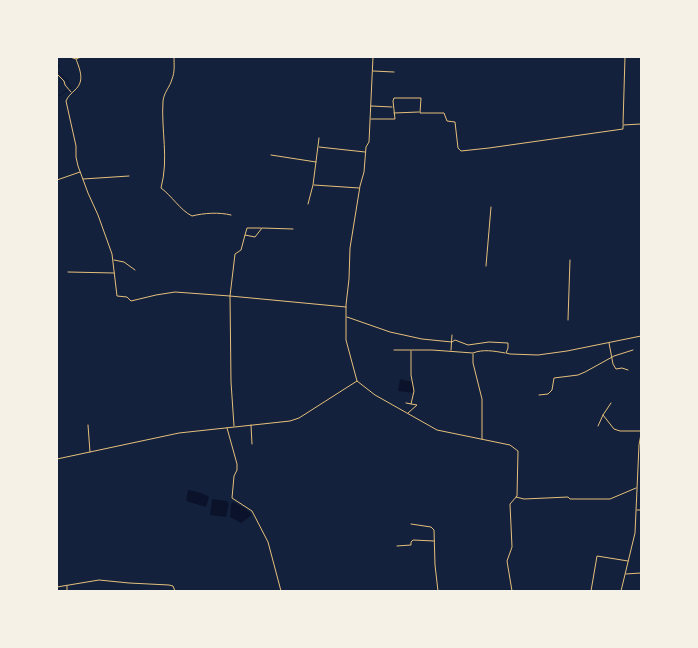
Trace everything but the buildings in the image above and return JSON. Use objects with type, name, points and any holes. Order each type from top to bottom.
[{"type":"street","points":[[70,57],[76,59],[81,57]]},
{"type":"street","points":[[174,57],[173,76],[164,100],[163,129],[166,158],[161,188],[192,216],[198,214],[221,213],[231,215]]},
{"type":"street","points":[[373,57],[369,142],[366,152],[364,172],[359,188],[350,248],[346,307],[346,340],[357,381],[375,395],[437,430],[510,444],[518,451],[516,497],[510,504],[512,547],[507,561],[512,591]]},
{"type":"street","points":[[394,113],[444,113],[447,121],[454,121],[458,148],[461,151],[623,129],[625,57]]},
{"type":"street","points":[[76,59],[81,81],[79,86],[66,101],[76,146],[76,157],[82,179],[100,221],[113,260],[118,296],[127,297],[132,301],[175,292],[346,307]]},
{"type":"street","points":[[373,71],[394,72]]},
{"type":"street","points":[[57,74],[64,81],[64,85],[72,93]]},
{"type":"street","points":[[370,119],[395,119],[393,107],[394,98],[421,98],[420,112]]},
{"type":"street","points":[[371,106],[393,107]]},
{"type":"street","points":[[623,125],[641,124]]},
{"type":"street","points":[[308,204],[313,185],[319,138]]},
{"type":"street","points":[[318,147],[366,152]]},
{"type":"street","points":[[271,155],[316,162]]},
{"type":"street","points":[[57,180],[80,172]]},
{"type":"street","points":[[82,179],[129,176]]},
{"type":"street","points":[[313,185],[348,186],[359,188]]},
{"type":"street","points":[[486,266],[491,207]]},
{"type":"street","points":[[234,426],[231,382],[230,296],[234,254],[242,249],[247,228],[293,229]]},
{"type":"street","points":[[245,235],[255,237],[262,228]]},
{"type":"street","points":[[113,260],[124,262],[135,270]]},
{"type":"street","points":[[568,320],[570,260]]},
{"type":"street","points":[[68,272],[114,273]]},
{"type":"street","points":[[346,317],[390,332],[422,339],[452,342],[455,340],[468,345],[489,342],[508,343],[506,353]]},
{"type":"street","points":[[451,351],[452,334]]},
{"type":"street","points":[[394,350],[473,353],[494,351],[538,354],[567,351],[641,336]]},
{"type":"street","points":[[609,342],[616,369],[622,368],[628,370]]},
{"type":"street","points":[[539,395],[548,394],[552,390],[552,378],[578,375],[612,357],[633,350]]},
{"type":"street","points":[[411,351],[411,375],[414,391],[411,404]]},
{"type":"street","points":[[473,353],[473,363],[482,398],[482,439]]},
{"type":"street","points":[[57,459],[179,433],[290,421],[299,418],[357,381]]},
{"type":"street","points":[[406,403],[417,404],[407,413]]},
{"type":"street","points":[[598,426],[603,415],[612,403]]},
{"type":"street","points":[[603,415],[614,429],[620,431],[641,431]]},
{"type":"street","points":[[88,425],[90,452]]},
{"type":"street","points":[[251,425],[252,444]]},
{"type":"street","points":[[227,427],[237,464],[237,470],[234,476],[232,498],[252,511],[268,542],[280,591]]},
{"type":"street","points":[[621,591],[635,533],[638,445],[641,434]]},
{"type":"street","points":[[516,497],[524,500],[568,497],[570,499],[610,499],[636,488]]},
{"type":"street","points":[[636,510],[641,510]]},
{"type":"street","points":[[411,524],[432,527],[434,530],[438,591]]},
{"type":"street","points":[[397,546],[411,545],[413,540],[434,541]]},
{"type":"street","points":[[591,591],[597,556],[629,561]]},
{"type":"street","points":[[626,574],[641,573]]},
{"type":"street","points":[[57,587],[99,580],[129,583],[169,584],[173,586],[175,591]]},
{"type":"street","points":[[67,585],[67,591]]},
{"type":"water","points":[[400,379],[412,382],[414,393],[398,391]]},
{"type":"water","points":[[188,490],[199,492],[209,497],[206,507],[186,501]]},
{"type":"water","points":[[212,499],[227,501],[229,504],[226,517],[210,515]]},
{"type":"water","points":[[233,502],[245,508],[252,515],[241,523],[230,517],[231,504]]},
{"type":"waterway","points":[[57,63],[59,66],[57,70]]},
{"type":"waterway","points":[[57,71],[66,79],[71,88],[57,97]]}]
